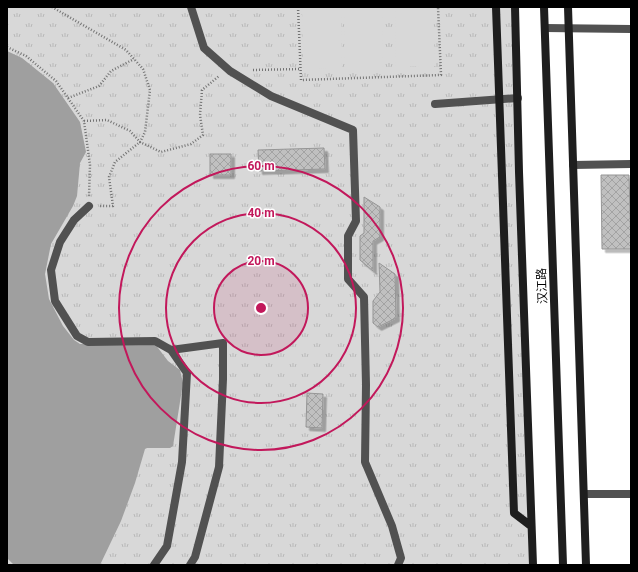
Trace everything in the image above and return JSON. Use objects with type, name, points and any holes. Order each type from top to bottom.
[{"type":"main road","points":[[496,7],[514,513],[532,526]]},
{"type":"main road","name":"汉江路","points":[[515,7],[519,172],[533,565]]},
{"type":"main road","name":"汉江路","points":[[544,7],[563,565]]},
{"type":"main road","points":[[568,7],[586,565]]},
{"type":"street","points":[[191,7],[204,48],[230,71],[270,96],[353,130],[356,220],[348,236],[348,279],[364,297],[366,385],[365,462],[392,526],[401,558],[398,565]]},
{"type":"street","points":[[545,28],[631,29]]},
{"type":"street","points":[[435,104],[518,98]]},
{"type":"street","points":[[573,165],[631,164]]},
{"type":"street","points":[[89,206],[74,220],[60,242],[51,270],[54,301],[77,336],[83,340],[88,342],[155,341],[171,350],[187,373],[182,462],[167,546],[154,565]]},
{"type":"street","points":[[171,350],[223,343],[219,467],[194,557],[190,565]]},
{"type":"street","points":[[584,494],[631,494]]},
{"type":"path","points":[[7,47],[26,56],[56,81],[84,122],[90,165],[89,206],[113,206],[109,177],[115,162],[140,142],[145,132],[150,90],[143,69],[126,50],[52,7]]},
{"type":"path","points":[[298,7],[301,80],[441,75],[438,7]]},
{"type":"path","points":[[68,98],[99,86],[111,71],[134,59]]},
{"type":"path","points":[[84,122],[107,120],[130,132],[140,142],[161,152],[191,144],[203,135],[200,115],[202,90],[218,76],[230,71],[300,69]]},
{"type":"green space","points":[[7,7],[515,7],[533,565],[7,565]]},
{"type":"green space","points":[[302,7],[341,7],[342,68],[303,69]]},
{"type":"green space","points":[[344,7],[382,7],[383,68],[345,68]]},
{"type":"green space","points":[[395,7],[433,7],[435,66],[396,67]]},
{"type":"shaded area","points":[[7,51],[22,58],[53,83],[80,122],[86,152],[80,163],[77,196],[73,206],[51,244],[45,274],[49,299],[63,326],[74,340],[80,344],[155,344],[168,361],[180,370],[183,383],[173,446],[170,448],[145,449],[135,483],[121,521],[100,565],[14,565],[7,558]]},
{"type":"building","points":[[324,148],[325,169],[259,171],[258,150]]},
{"type":"building","points":[[210,154],[231,154],[231,175],[210,175]]},
{"type":"building","points":[[601,175],[629,175],[631,249],[602,249]]},
{"type":"building","points":[[364,197],[380,207],[380,237],[373,241],[373,271],[360,260],[360,236],[364,233]]},
{"type":"building","points":[[379,263],[395,274],[396,318],[378,327],[373,323],[373,301],[380,292]]},
{"type":"building","points":[[307,393],[323,394],[322,428],[306,427]]}]
